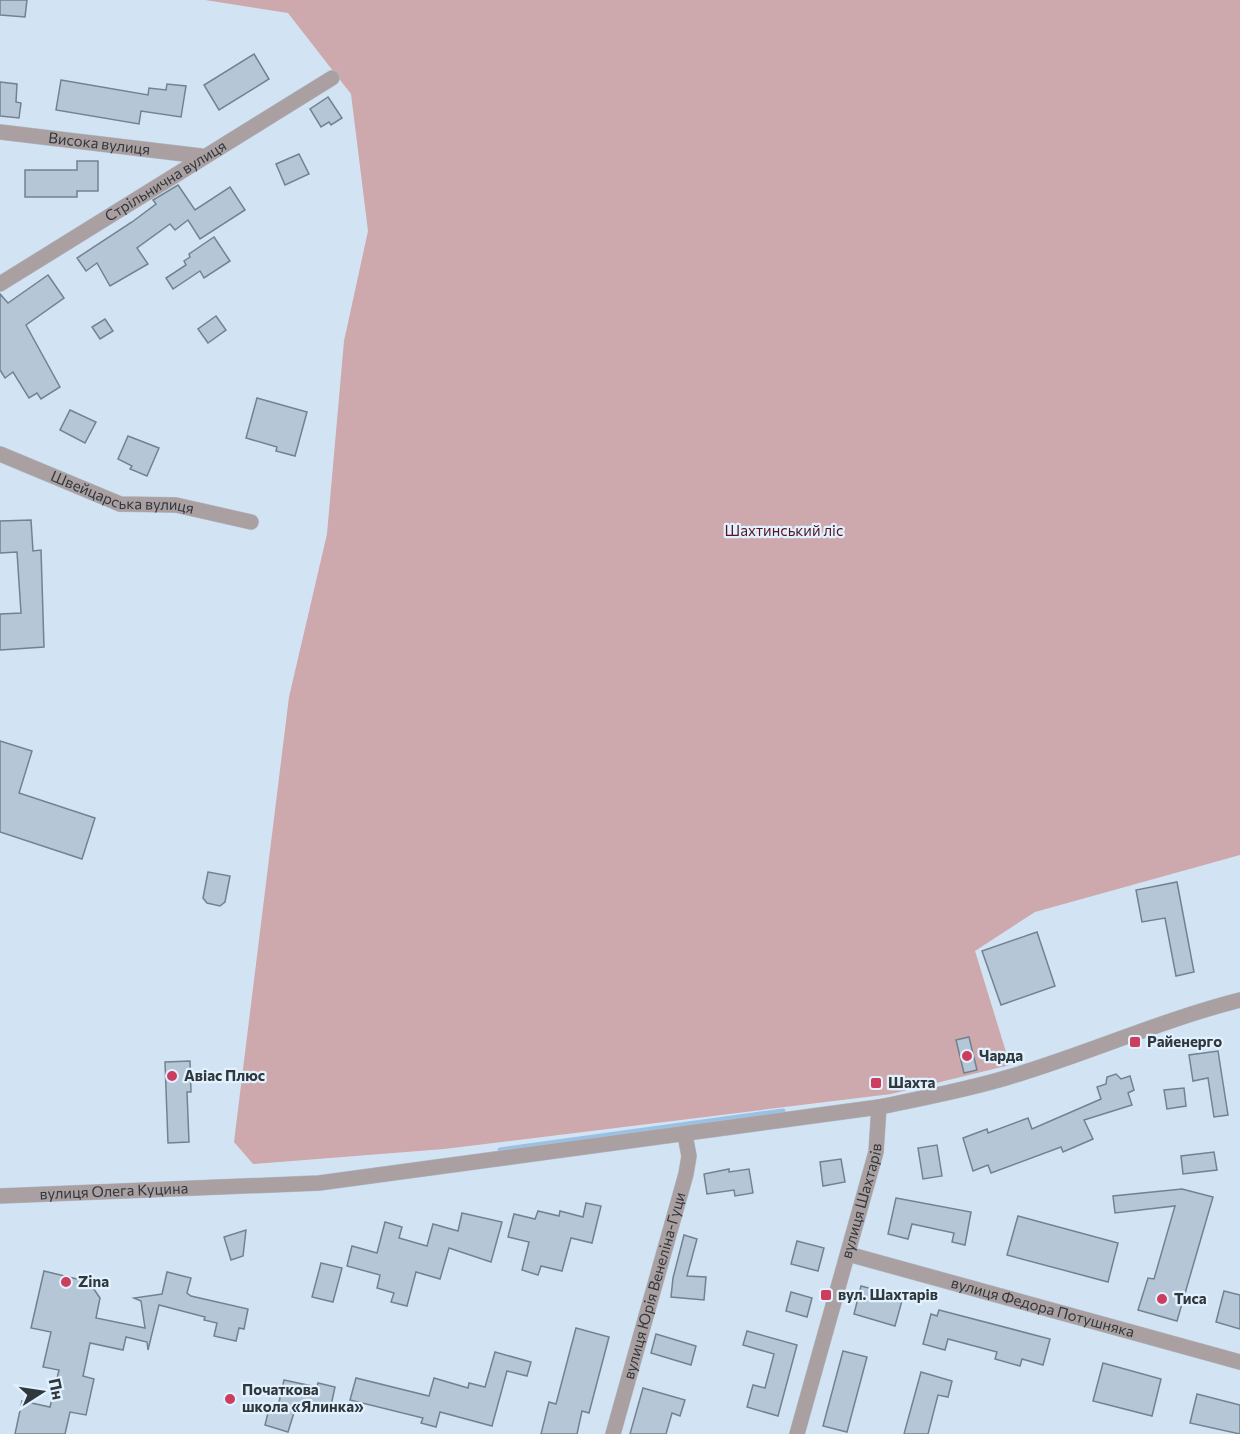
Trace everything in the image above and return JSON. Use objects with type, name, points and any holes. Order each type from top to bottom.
[{"type":"street","name":"Стрільнична вулиця","points":[[0,284],[201,156],[332,78]]},
{"type":"street","name":"Висока вулиця","points":[[0,132],[201,156]]},
{"type":"street","name":"Швейцарська вулиця","points":[[0,454],[120,504],[176,505],[251,522]]},
{"type":"street","name":"вулиця Олега Куцина","points":[[0,1196],[228,1187],[355,1179],[879,1107],[1010,1077],[1168,1021],[1240,1000]]},
{"type":"street","name":"вулиця Шахтарів","points":[[797,1434],[876,1152],[879,1107]]},
{"type":"street","name":"вулиця Юрія Венеліна-Гуци","points":[[613,1434],[686,1174],[689,1156],[685,1134]]},
{"type":"street","name":"вулиця Федора Потушняка","points":[[848,1254],[1240,1362]]},
{"type":"green space","name":"Шахтинський ліс","points":[[205,0],[1240,0],[1240,855],[1035,912],[975,951],[1010,1065],[891,1094],[444,1149],[253,1164],[234,1142],[289,697],[327,534],[344,341],[368,231],[351,94],[288,13]]},
{"type":"building","points":[[0,0],[27,0],[25,17],[0,15]]},
{"type":"building","points":[[254,54],[269,79],[219,110],[204,85]]},
{"type":"building","points":[[61,80],[148,95],[149,88],[166,90],[167,84],[186,86],[181,117],[141,111],[139,124],[56,110]]},
{"type":"building","points":[[0,82],[17,84],[16,102],[21,103],[19,118],[0,116]]},
{"type":"building","points":[[328,97],[342,118],[331,125],[329,122],[321,127],[310,109]]},
{"type":"building","points":[[299,154],[309,174],[285,185],[276,164]]},
{"type":"building","points":[[77,161],[98,161],[98,191],[77,191],[77,197],[25,197],[25,170],[77,170]]},
{"type":"building","points":[[178,185],[195,210],[230,187],[245,210],[200,239],[188,220],[175,230],[170,224],[137,248],[148,264],[110,286],[97,263],[86,271],[77,258],[132,222],[156,204],[153,200]]},
{"type":"building","points":[[214,237],[230,261],[204,278],[200,271],[173,289],[166,278],[186,265],[184,261],[190,257],[189,254]]},
{"type":"building","points":[[48,275],[64,298],[26,325],[60,387],[41,399],[37,393],[29,398],[13,372],[5,378],[0,370],[0,294],[8,303]]},
{"type":"building","points":[[216,316],[226,330],[208,343],[198,329]]},
{"type":"building","points":[[105,319],[113,331],[100,339],[92,327]]},
{"type":"building","points":[[257,398],[307,412],[295,456],[276,451],[277,447],[246,438]]},
{"type":"building","points":[[70,410],[96,422],[85,443],[60,430]]},
{"type":"building","points":[[128,436],[159,448],[147,476],[130,469],[132,466],[118,459]]},
{"type":"building","points":[[31,520],[33,551],[41,550],[44,647],[0,650],[0,614],[21,613],[17,552],[0,553],[0,521]]},
{"type":"building","points":[[0,741],[32,751],[19,793],[95,818],[82,859],[0,832]]},
{"type":"building","points":[[208,872],[230,876],[225,902],[220,906],[207,903],[203,898]]},
{"type":"building","points":[[1177,882],[1194,972],[1176,976],[1165,918],[1142,922],[1136,890]]},
{"type":"building","points":[[1037,932],[1055,986],[1001,1005],[982,951]]},
{"type":"building","points":[[969,1037],[977,1070],[964,1073],[956,1040]]},
{"type":"building","points":[[1218,1051],[1228,1115],[1214,1117],[1208,1078],[1193,1081],[1189,1055]]},
{"type":"building","points":[[190,1061],[191,1092],[187,1092],[189,1142],[168,1143],[165,1062]]},
{"type":"building","points":[[1116,1074],[1121,1079],[1130,1076],[1134,1090],[1128,1093],[1132,1105],[1084,1120],[1093,1139],[1063,1152],[1061,1147],[991,1173],[988,1165],[973,1171],[963,1138],[987,1129],[988,1133],[1028,1118],[1032,1129],[1101,1099],[1097,1087],[1106,1084],[1107,1077]]},
{"type":"building","points":[[1184,1088],[1186,1106],[1167,1109],[1164,1090]]},
{"type":"building","points":[[937,1145],[942,1176],[923,1179],[918,1148]]},
{"type":"building","points":[[1214,1152],[1217,1170],[1183,1174],[1181,1156]]},
{"type":"building","points":[[841,1159],[845,1182],[823,1186],[820,1162]]},
{"type":"building","points":[[729,1169],[729,1172],[749,1169],[753,1193],[735,1196],[734,1190],[707,1194],[704,1174]]},
{"type":"building","points":[[1182,1189],[1213,1197],[1177,1321],[1138,1310],[1148,1278],[1154,1279],[1175,1206],[1115,1213],[1113,1196]]},
{"type":"building","points":[[896,1198],[971,1212],[965,1245],[952,1242],[954,1233],[912,1224],[908,1239],[888,1234]]},
{"type":"building","points":[[586,1203],[601,1206],[592,1243],[571,1238],[562,1271],[541,1266],[538,1275],[522,1270],[529,1242],[508,1237],[514,1214],[535,1219],[538,1211],[559,1216],[560,1211],[583,1217]]},
{"type":"building","points":[[462,1213],[502,1222],[491,1262],[449,1248],[440,1279],[416,1272],[407,1306],[391,1302],[394,1293],[377,1288],[380,1275],[347,1266],[352,1246],[377,1253],[385,1222],[402,1227],[399,1238],[427,1246],[433,1224],[458,1231]]},
{"type":"building","points":[[1018,1216],[1118,1243],[1108,1282],[1007,1255]]},
{"type":"building","points":[[246,1230],[243,1256],[231,1260],[224,1237]]},
{"type":"building","points":[[684,1235],[697,1239],[687,1276],[706,1277],[704,1300],[671,1297],[673,1278]]},
{"type":"building","points":[[797,1241],[824,1248],[818,1271],[791,1264]]},
{"type":"building","points":[[321,1263],[342,1268],[333,1302],[312,1297]]},
{"type":"building","points":[[44,1271],[89,1282],[100,1298],[96,1318],[145,1328],[141,1301],[134,1298],[162,1294],[167,1272],[191,1278],[187,1293],[191,1296],[248,1309],[244,1329],[239,1328],[236,1341],[214,1336],[217,1323],[204,1320],[205,1317],[159,1305],[148,1350],[147,1342],[126,1337],[123,1350],[90,1343],[83,1376],[94,1379],[86,1415],[70,1412],[65,1434],[15,1434],[22,1401],[50,1407],[59,1370],[43,1367],[51,1332],[31,1328]]},
{"type":"building","points":[[861,1286],[903,1297],[895,1326],[854,1314]]},
{"type":"building","points":[[1224,1291],[1240,1295],[1240,1329],[1216,1322]]},
{"type":"building","points":[[791,1292],[812,1298],[807,1317],[786,1311]]},
{"type":"building","points":[[939,1310],[1050,1339],[1043,1365],[1022,1359],[1020,1366],[995,1359],[997,1352],[948,1339],[945,1350],[923,1344],[931,1314],[937,1316]]},
{"type":"building","points":[[576,1328],[609,1337],[589,1413],[582,1411],[577,1434],[541,1434],[549,1402],[556,1404]]},
{"type":"building","points":[[747,1331],[797,1345],[778,1416],[747,1407],[753,1385],[765,1388],[774,1354],[743,1345]]},
{"type":"building","points":[[656,1334],[696,1346],[691,1365],[651,1353]]},
{"type":"building","points":[[843,1351],[867,1357],[847,1432],[823,1426]]},
{"type":"building","points":[[495,1352],[531,1362],[527,1376],[507,1371],[492,1426],[440,1412],[436,1427],[421,1423],[423,1418],[350,1400],[356,1378],[429,1396],[434,1378],[468,1388],[469,1383],[485,1387]]},
{"type":"building","points":[[1103,1363],[1161,1379],[1152,1416],[1093,1401]]},
{"type":"building","points":[[921,1372],[952,1381],[948,1397],[938,1395],[928,1434],[904,1434]]},
{"type":"building","points":[[284,1380],[317,1387],[318,1383],[335,1387],[330,1410],[306,1405],[305,1408],[296,1406],[288,1432],[265,1425],[269,1409],[277,1411]]},
{"type":"building","points":[[643,1388],[685,1400],[680,1416],[672,1413],[666,1434],[630,1434]]},
{"type":"building","points":[[1197,1394],[1240,1405],[1240,1434],[1190,1423]]},
{"type":"waterway","points":[[500,1150],[783,1111]]},
{"type":"place","name":"Райенерго","points":[[1135,1042]]},
{"type":"place","name":"Чарда","points":[[967,1056]]},
{"type":"place","name":"Авіас Плюс","points":[[172,1076]]},
{"type":"place","name":"Шахта","points":[[876,1083]]},
{"type":"place","name":"Zina","points":[[66,1282]]},
{"type":"place","name":"вул. Шахтарів","points":[[826,1295]]},
{"type":"place","name":"Тиса","points":[[1162,1299]]},
{"type":"place","name":"Початкова школа «Ялинка»","points":[[230,1399]]}]
